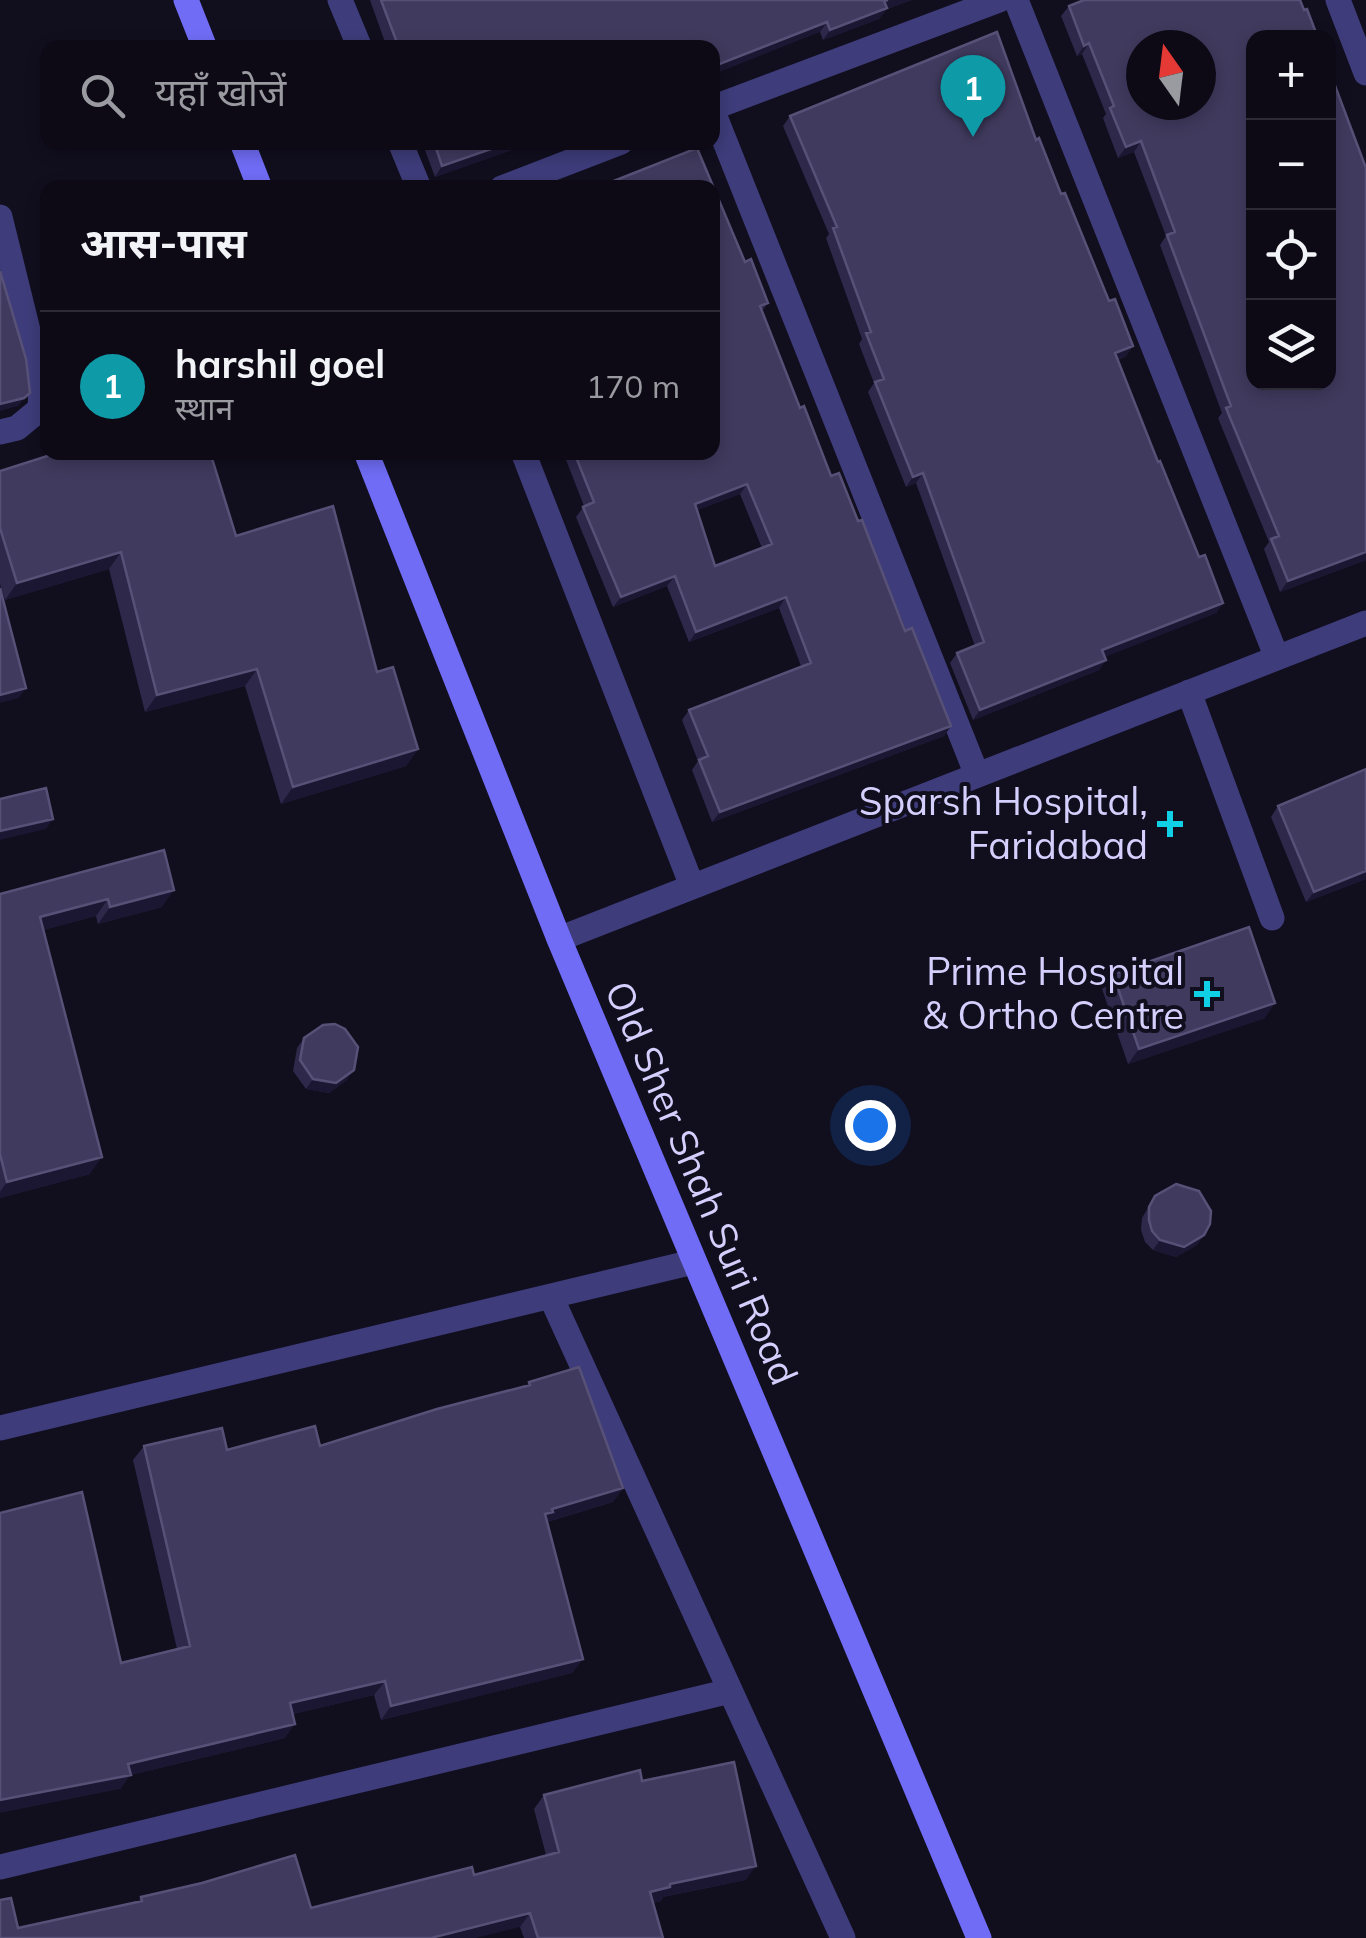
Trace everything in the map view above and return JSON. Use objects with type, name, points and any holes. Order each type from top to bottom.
[{"type":"street","points":[[186,0],[202,40]]},
{"type":"street","points":[[340,0],[357,40]]},
{"type":"street","points":[[720,105],[999,0]]},
{"type":"street","points":[[1016,0],[1277,658]]},
{"type":"street","points":[[1338,0],[1366,73]]},
{"type":"street","points":[[720,128],[977,775]]},
{"type":"street","points":[[245,150],[257,180]]},
{"type":"street","points":[[403,150],[417,180]]},
{"type":"street","points":[[523,180],[599,150]]},
{"type":"street","points":[[0,217],[37,318],[40,367]]},
{"type":"street","points":[[0,432],[18,428],[40,409]]},
{"type":"street","name":"Old Sher Shah Suri Road","points":[[369,460],[559,939],[979,1938]]},
{"type":"street","points":[[526,460],[692,886]]},
{"type":"street","points":[[559,939],[1366,623]]},
{"type":"street","points":[[1189,692],[1272,918]]},
{"type":"street","points":[[0,1428],[693,1262]]},
{"type":"street","points":[[551,1296],[843,1938]]},
{"type":"street","points":[[0,1867],[730,1690]]},
{"type":"building","points":[[381,0],[888,0],[884,1],[887,8],[830,30],[827,22],[720,64],[720,40],[396,40]]},
{"type":"building","points":[[1084,0],[1300,0],[1307,9],[1315,30],[1246,30],[1246,390],[1336,390],[1336,88],[1366,168],[1366,552],[1288,581],[1271,539],[1279,536],[1226,408],[1231,406],[1167,235],[1175,232],[1141,141],[1126,147],[1089,43],[1084,46],[1069,6]]},
{"type":"building","points":[[997,32],[1036,140],[1039,138],[1061,194],[1065,193],[1109,301],[1115,299],[1133,346],[1115,353],[1199,557],[1205,555],[1223,603],[1102,650],[1106,660],[980,710],[957,653],[984,642],[923,473],[913,477],[875,382],[884,379],[866,333],[871,332],[833,228],[837,227],[790,116]]},
{"type":"building","points":[[437,150],[488,150],[442,166]]},
{"type":"building","points":[[692,150],[698,150],[710,180],[616,180]]},
{"type":"building","points":[[720,203],[745,262],[751,259],[768,303],[760,306],[800,408],[804,406],[831,476],[839,473],[858,521],[862,520],[905,631],[912,628],[951,726],[720,812],[699,760],[708,756],[689,710],[811,663],[786,597],[696,632],[675,576],[621,597],[583,507],[594,502],[577,460],[720,460]],"holes":[[[747,484],[772,544],[715,566],[695,504]]]},
{"type":"building","points":[[0,271],[26,359],[30,393],[0,404]]},
{"type":"building","points":[[40,458],[212,460],[236,536],[333,506],[377,672],[393,667],[418,749],[293,787],[257,669],[157,695],[121,552],[17,583],[0,528],[0,471]]},
{"type":"building","points":[[0,588],[26,688],[0,695]]},
{"type":"building","points":[[1366,769],[1366,871],[1314,892],[1278,806]]},
{"type":"building","points":[[46,788],[53,819],[0,831],[0,799]]},
{"type":"building","points":[[164,850],[174,890],[110,907],[108,899],[40,917],[102,1157],[7,1182],[0,1154],[0,894]]},
{"type":"building","points":[[1249,927],[1275,1003],[1139,1049],[1113,974]]},
{"type":"building","points":[[335,1024],[345,1029],[358,1047],[354,1070],[336,1083],[313,1079],[300,1060],[304,1038],[323,1025]]},
{"type":"building","points":[[1176,1184],[1199,1191],[1211,1211],[1204,1235],[1184,1247],[1160,1240],[1149,1220],[1149,1207],[1155,1196]]},
{"type":"building","points":[[579,1367],[623,1488],[545,1514],[583,1659],[391,1706],[385,1681],[290,1703],[295,1724],[128,1764],[131,1775],[0,1800],[0,1513],[82,1492],[121,1663],[190,1646],[144,1446],[222,1428],[227,1450],[315,1426],[320,1446]]},
{"type":"building","points":[[734,1762],[756,1866],[670,1884],[650,1892],[663,1938],[538,1938],[530,1913],[431,1938],[0,1938],[0,1900],[11,1898],[18,1928],[142,1901],[141,1897],[295,1855],[311,1908],[472,1867],[474,1875],[559,1852],[544,1795],[640,1770],[642,1781]]},
{"type":"place","name":"harshil goel","points":[[973,137]]},
{"type":"place","name":"Sparsh Hospital, Faridabad","points":[[1170,824]]},
{"type":"place","name":"Prime Hospital & Ortho Centre","points":[[1207,994]]}]
